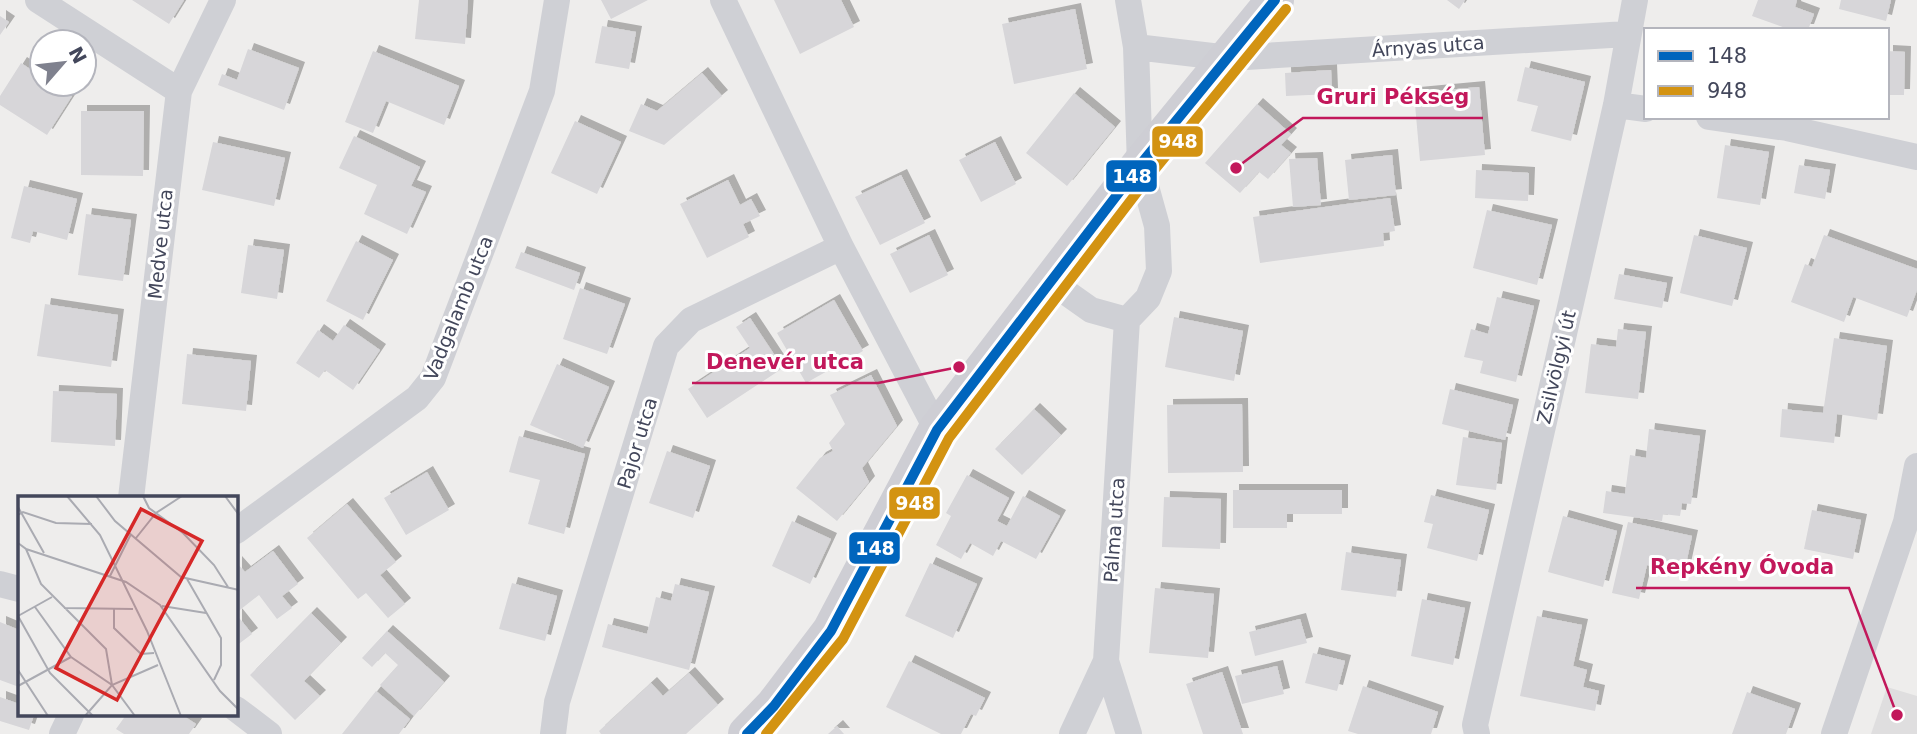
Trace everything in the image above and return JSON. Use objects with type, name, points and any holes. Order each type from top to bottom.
[{"type":"street","points":[[38,0],[178,91]]},
{"type":"street","name":"Medve utca","points":[[131,496],[178,91],[223,0]]},
{"type":"street","name":"Vadgalamb utca","points":[[238,530],[418,398],[433,378],[542,91],[557,0]]},
{"type":"street","points":[[723,0],[841,247],[937,430]]},
{"type":"street","points":[[1050,282],[1091,310],[1127,320],[1148,298],[1159,271],[1157,226],[1140,165],[1136,47],[1128,0]]},
{"type":"street","points":[[747,734],[782,698],[831,631],[937,430],[1140,165],[1275,0]]},
{"type":"street","name":"Zsilvölgyi út","points":[[1477,734],[1475,725],[1616,104],[1635,0]]},
{"type":"street","name":"Árnyas utca","points":[[1136,47],[1229,58],[1627,34]]},
{"type":"street","points":[[1616,104],[1644,109]]},
{"type":"street","points":[[1723,119],[1787,128],[1917,157]]},
{"type":"street","name":"Pajor utca","points":[[554,734],[557,702],[666,346],[691,320],[841,247]]},
{"type":"street","name":"Pálma utca","points":[[1072,734],[1106,661],[1127,320]]},
{"type":"street","points":[[1834,734],[1906,522],[1917,466]]},
{"type":"street","points":[[0,584],[18,589]]},
{"type":"street","points":[[1106,661],[1129,734]]},
{"type":"street","points":[[238,711],[269,734]]},
{"type":"street","points":[[62,734],[71,716]]},
{"type":"shaded area","points":[[1887,687],[1917,696],[1917,734],[1871,734]]},
{"type":"building","points":[[132,0],[184,0],[169,24]]},
{"type":"building","points":[[419,0],[468,0],[465,44],[415,39]]},
{"type":"building","points":[[601,0],[648,0],[611,19]]},
{"type":"building","points":[[774,0],[841,0],[854,27],[800,54]]},
{"type":"building","points":[[1447,0],[1465,0],[1459,9]]},
{"type":"building","points":[[1758,0],[1797,0],[1795,7],[1814,14],[1809,28],[1785,28],[1752,16]]},
{"type":"building","points":[[1841,0],[1891,0],[1886,21],[1839,9]]},
{"type":"building","points":[[1075,9],[1087,69],[1014,84],[1002,24]]},
{"type":"building","points":[[0,16],[9,22],[0,35]]},
{"type":"building","points":[[602,26],[636,32],[629,69],[595,63]]},
{"type":"building","points":[[248,49],[299,68],[284,110],[218,85],[222,74],[237,80]]},
{"type":"building","points":[[373,51],[459,86],[444,125],[386,101],[373,133],[345,122]]},
{"type":"building","points":[[1889,51],[1905,52],[1904,95],[1889,95]]},
{"type":"building","points":[[21,63],[28,68],[28,98],[71,98],[47,135],[0,105],[0,96]]},
{"type":"building","points":[[1525,67],[1585,82],[1571,141],[1531,131],[1538,106],[1517,101]]},
{"type":"building","points":[[1331,70],[1332,94],[1286,96],[1285,73]]},
{"type":"building","points":[[702,73],[722,96],[664,145],[629,131],[641,104],[657,111]]},
{"type":"building","points":[[1479,87],[1485,155],[1420,161],[1414,93]]},
{"type":"building","points":[[1074,93],[1115,127],[1067,186],[1026,153]]},
{"type":"building","points":[[1257,104],[1291,134],[1281,145],[1291,153],[1268,179],[1259,172],[1240,193],[1205,163]]},
{"type":"building","points":[[81,111],[144,111],[143,176],[81,175]]},
{"type":"building","points":[[575,121],[621,142],[597,194],[551,173]]},
{"type":"building","points":[[354,136],[420,167],[411,186],[426,192],[407,234],[364,214],[377,185],[339,168]]},
{"type":"building","points":[[213,142],[285,158],[274,206],[202,190]]},
{"type":"building","points":[[995,142],[1016,184],[981,202],[959,160]]},
{"type":"building","points":[[1725,145],[1769,152],[1760,205],[1717,198]]},
{"type":"building","points":[[1392,155],[1396,195],[1349,200],[1345,160]]},
{"type":"building","points":[[1317,158],[1321,205],[1293,207],[1289,159]]},
{"type":"building","points":[[1799,165],[1830,170],[1825,199],[1794,193]]},
{"type":"building","points":[[1476,170],[1529,173],[1528,201],[1475,198]]},
{"type":"building","points":[[901,175],[925,223],[880,245],[855,197]]},
{"type":"building","points":[[728,180],[740,205],[751,199],[760,216],[743,224],[749,237],[707,258],[680,204]]},
{"type":"building","points":[[24,186],[77,199],[67,240],[33,231],[30,243],[11,238]]},
{"type":"building","points":[[1390,198],[1395,231],[1383,233],[1384,246],[1260,263],[1253,217]]},
{"type":"building","points":[[1487,210],[1552,225],[1537,285],[1473,268]]},
{"type":"building","points":[[86,214],[131,220],[123,281],[78,275]]},
{"type":"building","points":[[929,235],[948,275],[910,293],[890,254]]},
{"type":"building","points":[[1694,235],[1747,248],[1732,306],[1680,293]]},
{"type":"building","points":[[1824,235],[1917,269],[1917,290],[1907,317],[1853,297],[1844,322],[1791,302],[1805,264],[1812,267]]},
{"type":"building","points":[[356,241],[393,260],[363,320],[326,301]]},
{"type":"building","points":[[248,245],[284,250],[277,299],[241,293]]},
{"type":"building","points":[[521,252],[580,273],[574,290],[515,268]]},
{"type":"building","points":[[1619,274],[1667,283],[1662,308],[1614,299]]},
{"type":"building","points":[[580,288],[625,304],[607,354],[563,339]]},
{"type":"building","points":[[1497,297],[1534,306],[1516,382],[1480,373],[1483,361],[1464,357],[1471,329],[1488,334]]},
{"type":"building","points":[[834,300],[863,351],[806,383],[777,333]]},
{"type":"building","points":[[45,304],[118,315],[111,367],[37,356]]},
{"type":"building","points":[[1174,317],[1243,331],[1234,381],[1165,367]]},
{"type":"building","points":[[750,318],[783,368],[707,418],[688,389],[750,348],[736,327]]},
{"type":"building","points":[[344,325],[380,350],[353,390],[325,370],[319,378],[296,363],[318,330],[333,341]]},
{"type":"building","points":[[1618,329],[1646,332],[1638,399],[1585,393],[1591,344],[1616,347]]},
{"type":"building","points":[[1834,338],[1887,346],[1877,420],[1837,414],[1834,443],[1780,437],[1782,409],[1823,413]]},
{"type":"building","points":[[187,354],[251,361],[246,411],[182,404]]},
{"type":"building","points":[[557,364],[609,387],[583,448],[530,425]]},
{"type":"building","points":[[871,375],[897,426],[862,468],[869,482],[837,521],[796,488],[820,458],[833,451],[829,443],[845,424],[830,395]]},
{"type":"building","points":[[1450,389],[1513,405],[1505,440],[1442,424]]},
{"type":"building","points":[[53,391],[117,394],[115,446],[51,442]]},
{"type":"building","points":[[1242,404],[1243,472],[1168,473],[1167,405]]},
{"type":"building","points":[[1034,409],[1061,435],[1022,475],[995,449]]},
{"type":"building","points":[[1649,429],[1700,436],[1691,504],[1682,503],[1680,516],[1663,514],[1662,521],[1603,513],[1606,491],[1625,494],[1630,455],[1646,458]]},
{"type":"building","points":[[519,436],[585,454],[564,534],[528,524],[540,480],[509,472]]},
{"type":"building","points":[[1463,437],[1502,443],[1496,490],[1456,485]]},
{"type":"building","points":[[667,451],[710,466],[693,518],[649,503]]},
{"type":"building","points":[[427,472],[449,510],[406,535],[384,498]]},
{"type":"building","points":[[967,475],[1009,498],[997,521],[1007,526],[1023,496],[1060,516],[1036,559],[1001,541],[993,556],[970,543],[961,559],[936,545],[951,516],[946,513]]},
{"type":"building","points":[[1233,490],[1342,490],[1342,514],[1287,514],[1287,528],[1233,528]]},
{"type":"building","points":[[1431,495],[1489,510],[1477,561],[1427,548],[1433,524],[1424,522]]},
{"type":"building","points":[[1164,497],[1221,499],[1220,549],[1162,547]]},
{"type":"building","points":[[347,504],[396,562],[380,575],[405,604],[388,618],[366,593],[358,599],[307,538]]},
{"type":"building","points":[[1812,510],[1861,520],[1853,559],[1804,549]]},
{"type":"building","points":[[1563,516],[1617,531],[1603,587],[1548,572]]},
{"type":"building","points":[[792,521],[831,539],[810,584],[772,566]]},
{"type":"building","points":[[1628,522],[1692,536],[1684,573],[1647,565],[1639,599],[1612,593]]},
{"type":"building","points":[[273,551],[298,584],[282,596],[292,608],[277,619],[259,595],[238,611],[238,564],[245,572]]},
{"type":"building","points":[[1346,552],[1401,560],[1396,597],[1341,590]]},
{"type":"building","points":[[930,563],[977,584],[953,638],[905,616]]},
{"type":"building","points":[[512,583],[557,596],[545,641],[499,629]]},
{"type":"building","points":[[675,584],[709,592],[689,670],[602,647],[608,624],[647,634],[656,597],[671,601]]},
{"type":"building","points":[[1155,588],[1214,594],[1208,658],[1149,653]]},
{"type":"building","points":[[1422,599],[1465,608],[1453,665],[1411,656]]},
{"type":"building","points":[[311,613],[341,643],[304,681],[320,696],[295,720],[250,675]]},
{"type":"building","points":[[238,616],[252,634],[238,644]]},
{"type":"building","points":[[1537,616],[1582,625],[1573,666],[1587,670],[1583,687],[1599,691],[1595,711],[1520,696]]},
{"type":"building","points":[[1300,619],[1307,643],[1255,656],[1249,632]]},
{"type":"building","points":[[0,622],[18,630],[18,687],[0,680]]},
{"type":"building","points":[[387,631],[444,682],[414,716],[380,685],[398,665],[385,653],[372,667],[362,658]]},
{"type":"building","points":[[1313,653],[1345,661],[1337,691],[1305,683]]},
{"type":"building","points":[[909,661],[985,698],[976,716],[971,714],[961,734],[941,734],[886,707]]},
{"type":"building","points":[[1277,666],[1284,694],[1242,704],[1235,676]]},
{"type":"building","points":[[1222,672],[1243,734],[1203,734],[1186,684]]},
{"type":"building","points":[[689,673],[718,705],[686,734],[601,734],[599,731],[651,683],[663,696]]},
{"type":"building","points":[[1363,686],[1438,712],[1431,734],[1358,734],[1348,731]]},
{"type":"building","points":[[376,691],[410,719],[399,734],[342,734]]},
{"type":"building","points":[[1747,692],[1795,709],[1786,734],[1732,734]]},
{"type":"building","points":[[0,697],[18,704],[18,716],[34,716],[29,730],[0,721]]},
{"type":"building","points":[[125,716],[184,716],[196,724],[189,734],[124,734],[116,729]]},
{"type":"building","points":[[837,726],[844,734],[828,734]]},
{"type":"transit line","name":"148","points":[[747,734],[774,706],[831,631],[937,430],[1140,165],[1275,0]]},
{"type":"transit line","name":"948","points":[[766,734],[843,639],[949,438],[1151,174],[1286,9]]},
{"type":"place","name":"Gruri Pékség","points":[[1236,168]]},
{"type":"place","name":"Denevér utca","points":[[959,367]]},
{"type":"place","name":"Repkény Óvoda","points":[[1897,715]]}]
